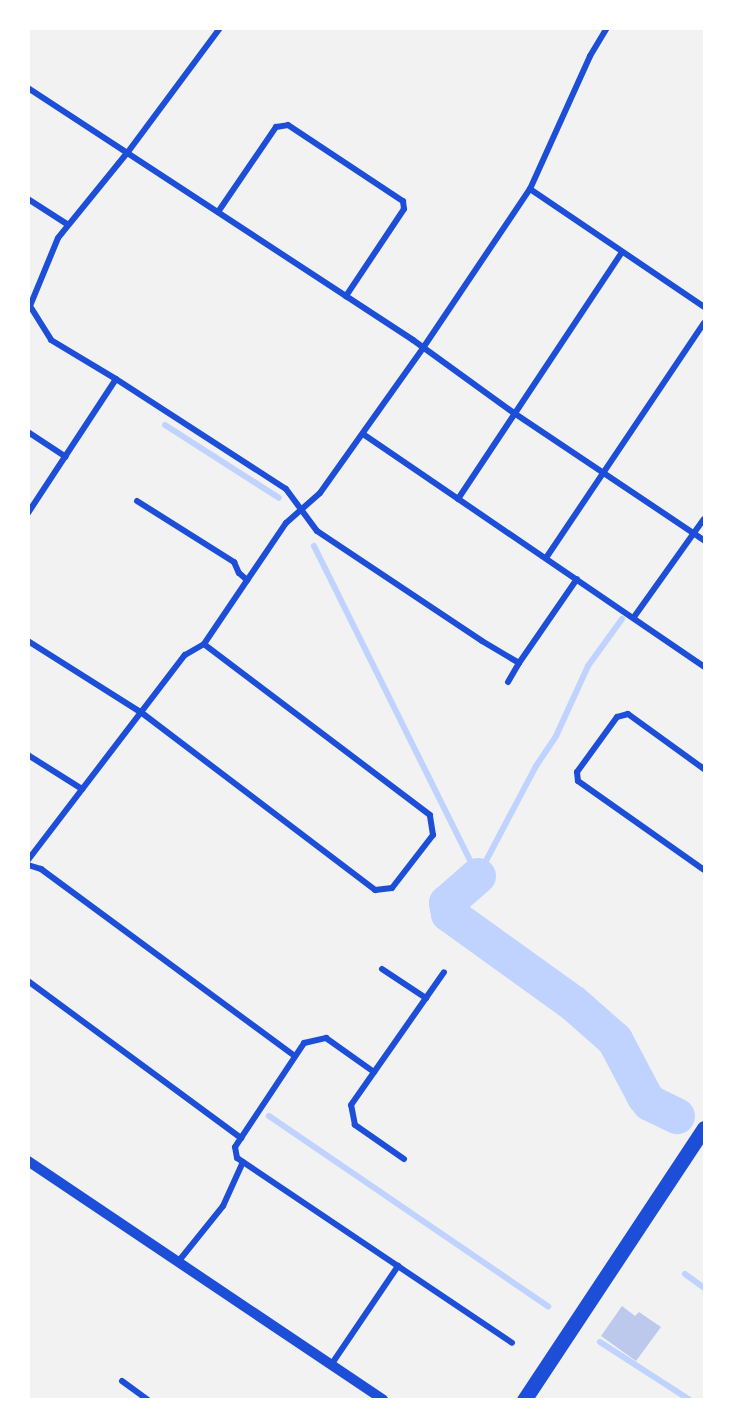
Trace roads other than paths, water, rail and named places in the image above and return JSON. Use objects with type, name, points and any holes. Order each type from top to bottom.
[{"type":"main road","points":[[524,1400],[705,1128]]},
{"type":"street","points":[[220,28],[127,153],[67,224],[58,238],[30,306],[51,340],[116,379],[285,489],[302,509],[316,531],[519,663]]},
{"type":"street","points":[[28,860],[185,655],[204,644],[286,523],[320,493],[423,348],[530,189],[590,56],[607,28]]},
{"type":"street","points":[[28,87],[346,296],[514,413],[705,540]]},
{"type":"street","points":[[218,212],[276,127],[288,125],[403,201],[404,209],[346,296]]},
{"type":"street","points":[[530,189],[705,307]]},
{"type":"street","points":[[28,199],[67,224]]},
{"type":"street","points":[[458,499],[622,252]]},
{"type":"street","points":[[546,558],[705,323]]},
{"type":"street","points":[[28,513],[116,379]]},
{"type":"street","points":[[28,432],[66,457]]},
{"type":"street","points":[[363,434],[705,667]]},
{"type":"street","points":[[137,501],[234,562],[239,573],[247,580]]},
{"type":"street","points":[[634,617],[705,519]]},
{"type":"street","points":[[508,682],[577,579]]},
{"type":"street","points":[[28,642],[142,713],[375,890],[392,888],[433,835],[430,815],[204,644]]},
{"type":"street","points":[[705,769],[628,714],[617,717],[578,772],[578,781],[705,870]]},
{"type":"street","points":[[28,755],[82,789]]},
{"type":"street","points":[[28,865],[41,869],[295,1056]]},
{"type":"street","points":[[382,969],[426,998]]},
{"type":"street","points":[[404,1159],[355,1125],[351,1105],[444,972]]},
{"type":"street","points":[[28,981],[241,1138]]},
{"type":"street","points":[[374,1072],[326,1038],[304,1043],[235,1147],[237,1158],[512,1343]]},
{"type":"street","points":[[28,1161],[383,1400]]},
{"type":"street","points":[[178,1262],[223,1206],[243,1162]]},
{"type":"street","points":[[332,1365],[398,1266]]},
{"type":"street","points":[[122,1381],[148,1400]]},
{"type":"waterway","points":[[165,425],[279,498]]},
{"type":"waterway","points":[[314,546],[478,876],[536,766],[556,736],[588,666],[622,619]]},
{"type":"waterway","points":[[478,876],[447,903],[449,914],[573,1003],[615,1040],[645,1097],[650,1103],[677,1116]]},
{"type":"waterway","points":[[269,1116],[548,1306]]},
{"type":"waterway","points":[[685,1274],[704,1288]]},
{"type":"waterway","points":[[600,1342],[690,1400]]}]
